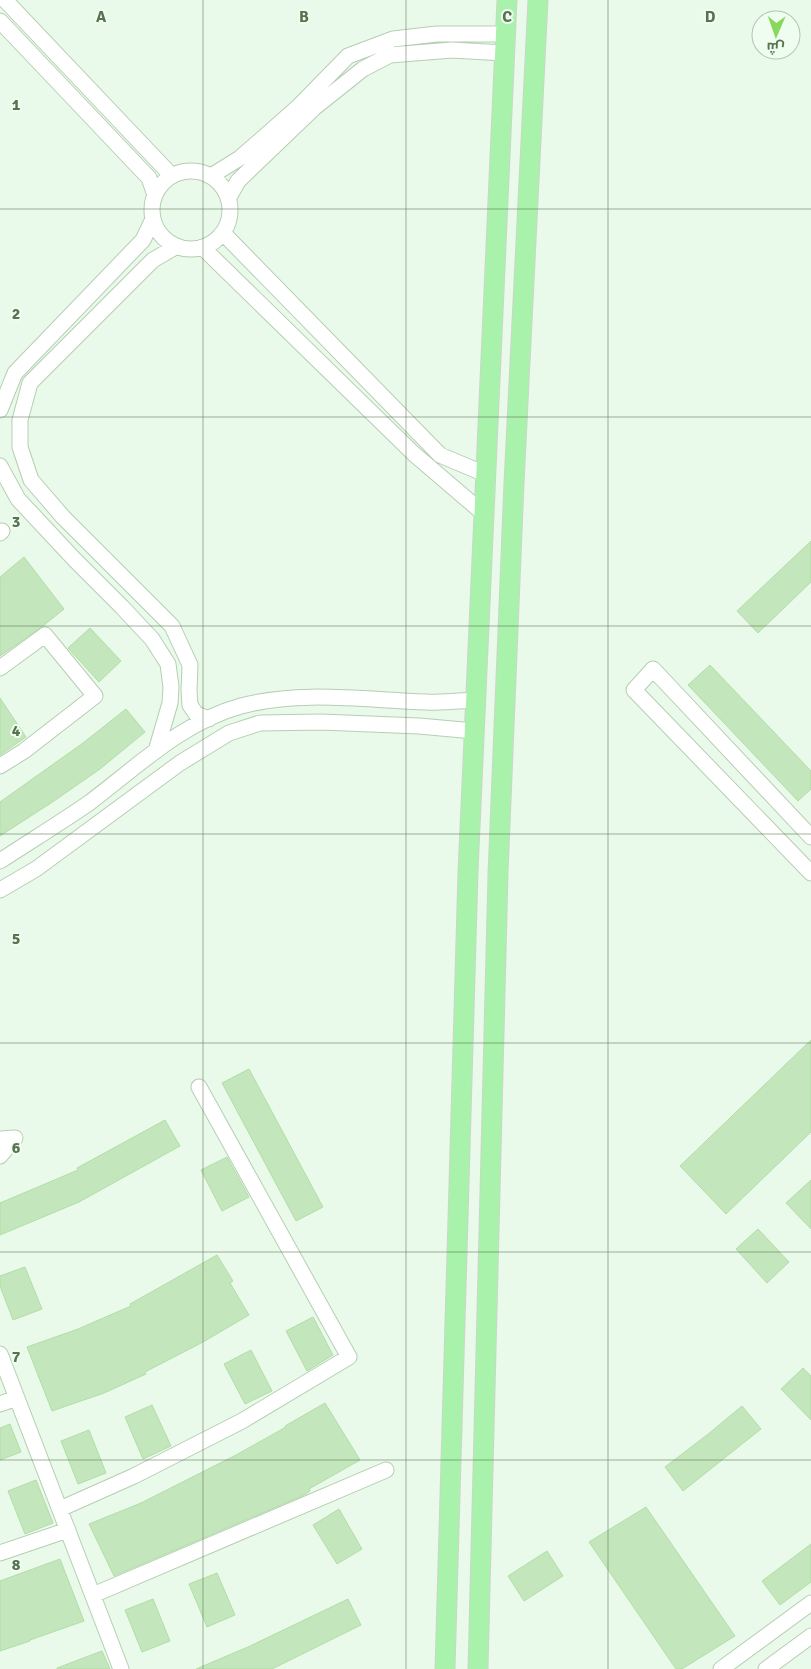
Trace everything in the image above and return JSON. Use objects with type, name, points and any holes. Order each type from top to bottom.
[{"type":"main road","points":[[445,1669],[468,882],[506,0]]},
{"type":"main road","points":[[478,1669],[498,874],[514,483],[538,0]]},
{"type":"street","points":[[5,0],[172,176]]},
{"type":"street","points":[[0,21],[148,178],[155,195]]},
{"type":"street","points":[[210,176],[240,158],[290,114],[348,56],[392,39],[437,34],[505,34]]},
{"type":"street","points":[[228,199],[238,181],[314,108],[363,70],[390,55],[452,50],[504,53]]},
{"type":"street","points":[[185,172],[198,172],[210,176],[221,184],[228,199],[230,208],[229,222],[214,242],[190,249],[177,246],[158,231],[153,219],[152,207],[155,195],[162,184],[172,176],[185,172]]},
{"type":"street","points":[[0,410],[15,373],[143,240],[153,219]]},
{"type":"street","points":[[222,233],[440,455],[485,474]]},
{"type":"street","points":[[177,246],[153,260],[30,383],[20,420],[20,447],[31,480],[63,518],[172,626],[190,665],[190,705],[196,714],[209,719]]},
{"type":"street","points":[[202,247],[414,454],[483,513]]},
{"type":"street","points":[[0,466],[18,499],[152,639],[168,664],[171,687],[170,703],[156,751]]},
{"type":"street","points":[[0,668],[44,635],[95,696],[24,752],[0,766]]},
{"type":"street","points":[[811,837],[653,669],[634,690],[811,873]]},
{"type":"street","points":[[0,861],[88,803],[156,751],[196,724],[241,706],[326,696],[429,702],[475,700]]},
{"type":"street","points":[[0,890],[36,869],[180,763],[229,733],[260,723],[320,722],[419,726],[474,731]]},
{"type":"street","points":[[60,1509],[134,1476],[242,1421],[350,1357],[199,1087]]},
{"type":"street","points":[[0,1140],[16,1138],[0,1156]]},
{"type":"street","points":[[0,1354],[121,1669]]},
{"type":"street","points":[[0,1404],[17,1398]]},
{"type":"street","points":[[93,1595],[386,1470]]},
{"type":"street","points":[[0,1553],[68,1530]]},
{"type":"street","points":[[722,1669],[811,1603]]},
{"type":"street","points":[[766,1669],[811,1636]]},
{"type":"building","points":[[811,541],[811,582],[758,633],[737,611]]},
{"type":"building","points":[[24,557],[64,609],[0,656],[0,577]]},
{"type":"building","points":[[90,628],[121,661],[99,682],[68,648]]},
{"type":"building","points":[[710,665],[811,771],[811,789],[798,801],[688,685]]},
{"type":"building","points":[[0,698],[26,737],[0,755]]},
{"type":"building","points":[[126,709],[145,732],[100,769],[0,836],[0,802],[83,743]]},
{"type":"building","points":[[811,1040],[811,1132],[726,1214],[680,1166]]},
{"type":"building","points":[[249,1069],[323,1207],[296,1221],[222,1083]]},
{"type":"building","points":[[165,1120],[180,1146],[79,1202],[0,1235],[0,1203],[78,1170],[77,1168]]},
{"type":"building","points":[[227,1157],[249,1197],[222,1211],[201,1170]]},
{"type":"building","points":[[811,1180],[811,1229],[786,1203]]},
{"type":"building","points":[[758,1229],[789,1262],[767,1283],[736,1249]]},
{"type":"building","points":[[217,1255],[233,1281],[230,1283],[249,1315],[203,1342],[145,1372],[146,1374],[104,1393],[52,1411],[27,1347],[78,1329],[131,1306],[130,1304]]},
{"type":"building","points":[[25,1267],[42,1309],[13,1320],[0,1286],[0,1276]]},
{"type":"building","points":[[313,1317],[333,1355],[307,1371],[286,1331]]},
{"type":"building","points":[[251,1350],[272,1391],[245,1404],[224,1364]]},
{"type":"building","points":[[803,1368],[811,1376],[811,1420],[781,1389]]},
{"type":"building","points":[[325,1403],[360,1460],[309,1489],[310,1491],[304,1495],[114,1576],[89,1524],[141,1503],[236,1455]]},
{"type":"building","points":[[152,1405],[171,1446],[143,1459],[125,1417]]},
{"type":"building","points":[[742,1406],[761,1429],[683,1491],[665,1467]]},
{"type":"building","points":[[10,1424],[21,1452],[0,1460],[0,1428]]},
{"type":"building","points":[[89,1430],[106,1473],[78,1484],[61,1441]]},
{"type":"building","points":[[36,1480],[53,1523],[25,1534],[8,1491]]},
{"type":"building","points":[[646,1507],[735,1636],[682,1669],[676,1669],[589,1542]]},
{"type":"building","points":[[339,1509],[362,1549],[337,1564],[313,1525]]},
{"type":"building","points":[[811,1544],[811,1582],[780,1605],[762,1581]]},
{"type":"building","points":[[547,1551],[563,1576],[524,1601],[508,1576]]},
{"type":"building","points":[[60,1559],[84,1621],[0,1651],[0,1581]]},
{"type":"building","points":[[217,1573],[235,1615],[207,1627],[189,1584]]},
{"type":"building","points":[[153,1599],[170,1641],[142,1652],[125,1610]]},
{"type":"building","points":[[348,1599],[361,1625],[272,1669],[196,1669],[248,1647]]},
{"type":"building","points":[[102,1651],[110,1669],[57,1669],[57,1668]]}]
